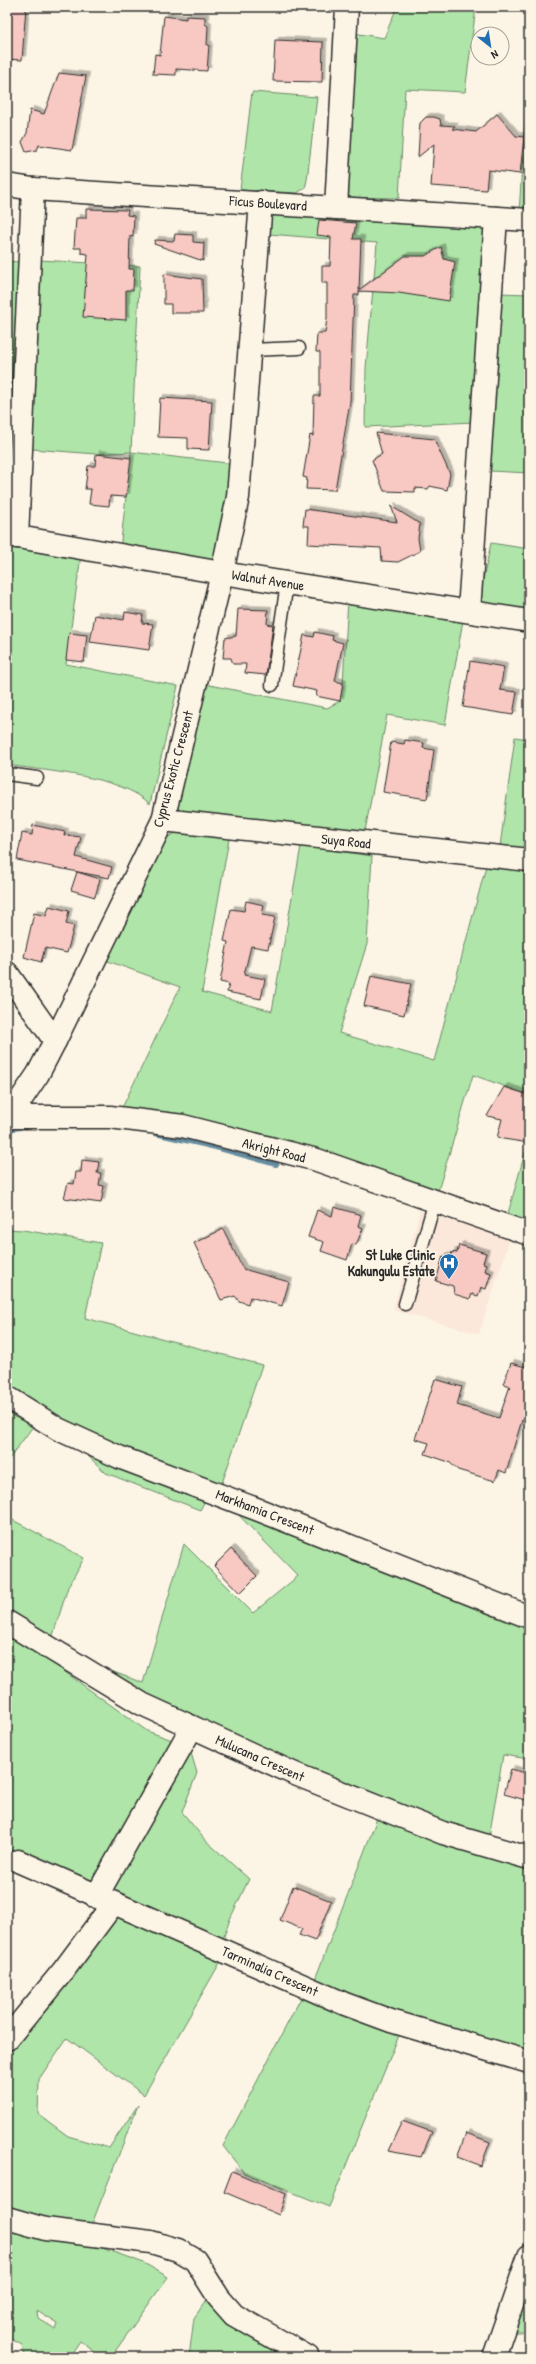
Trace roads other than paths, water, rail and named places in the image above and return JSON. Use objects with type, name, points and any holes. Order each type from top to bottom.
[{"type":"street","points":[[336,208],[347,7]]},
{"type":"street","name":"Ficus Boulevard","points":[[7,185],[33,189],[261,202],[529,220]]},
{"type":"street","points":[[12,536],[33,189]]},
{"type":"street","name":"Cyprus Exotic Crescent","points":[[8,1117],[38,1074],[163,820],[222,573],[238,497],[261,202]]},
{"type":"street","points":[[469,611],[496,218]]},
{"type":"street","name":"Walnut Avenue","points":[[12,536],[222,573],[529,621]]},
{"type":"street","name":"Suya Road","points":[[163,820],[529,860]]},
{"type":"street","points":[[7,973],[55,1041]]},
{"type":"street","name":"Akright Road","points":[[8,1117],[110,1117],[183,1126],[317,1160],[529,1234]]},
{"type":"street","name":"Markhamia Crescent","points":[[7,1397],[58,1429],[119,1456],[529,1617]]},
{"type":"street","name":"Mulucana Crescent","points":[[7,1622],[142,1704],[295,1774],[443,1833],[529,1858]]},
{"type":"street","points":[[7,2038],[63,1971],[104,1900],[192,1727]]},
{"type":"street","name":"Tarminalia Crescent","points":[[18,1861],[104,1900],[345,2004],[391,2021],[529,2062]]},
{"type":"street","points":[[7,2218],[45,2229],[151,2242],[178,2250],[195,2260],[219,2298],[234,2315],[308,2357]]},
{"type":"street","points":[[494,2357],[529,2256]]},
{"type":"lane","points":[[250,350],[299,348]]},
{"type":"lane","points":[[272,685],[287,583]]},
{"type":"lane","points":[[7,774],[37,778]]},
{"type":"lane","points":[[405,1304],[436,1201]]},
{"type":"waterway","points":[[7,1129],[20,1127]]},
{"type":"waterway","points":[[155,1133],[216,1147],[276,1164]]},
{"type":"place","name":"St Luke Clinic Kakungulu Estate","points":[[449,1280]]}]
